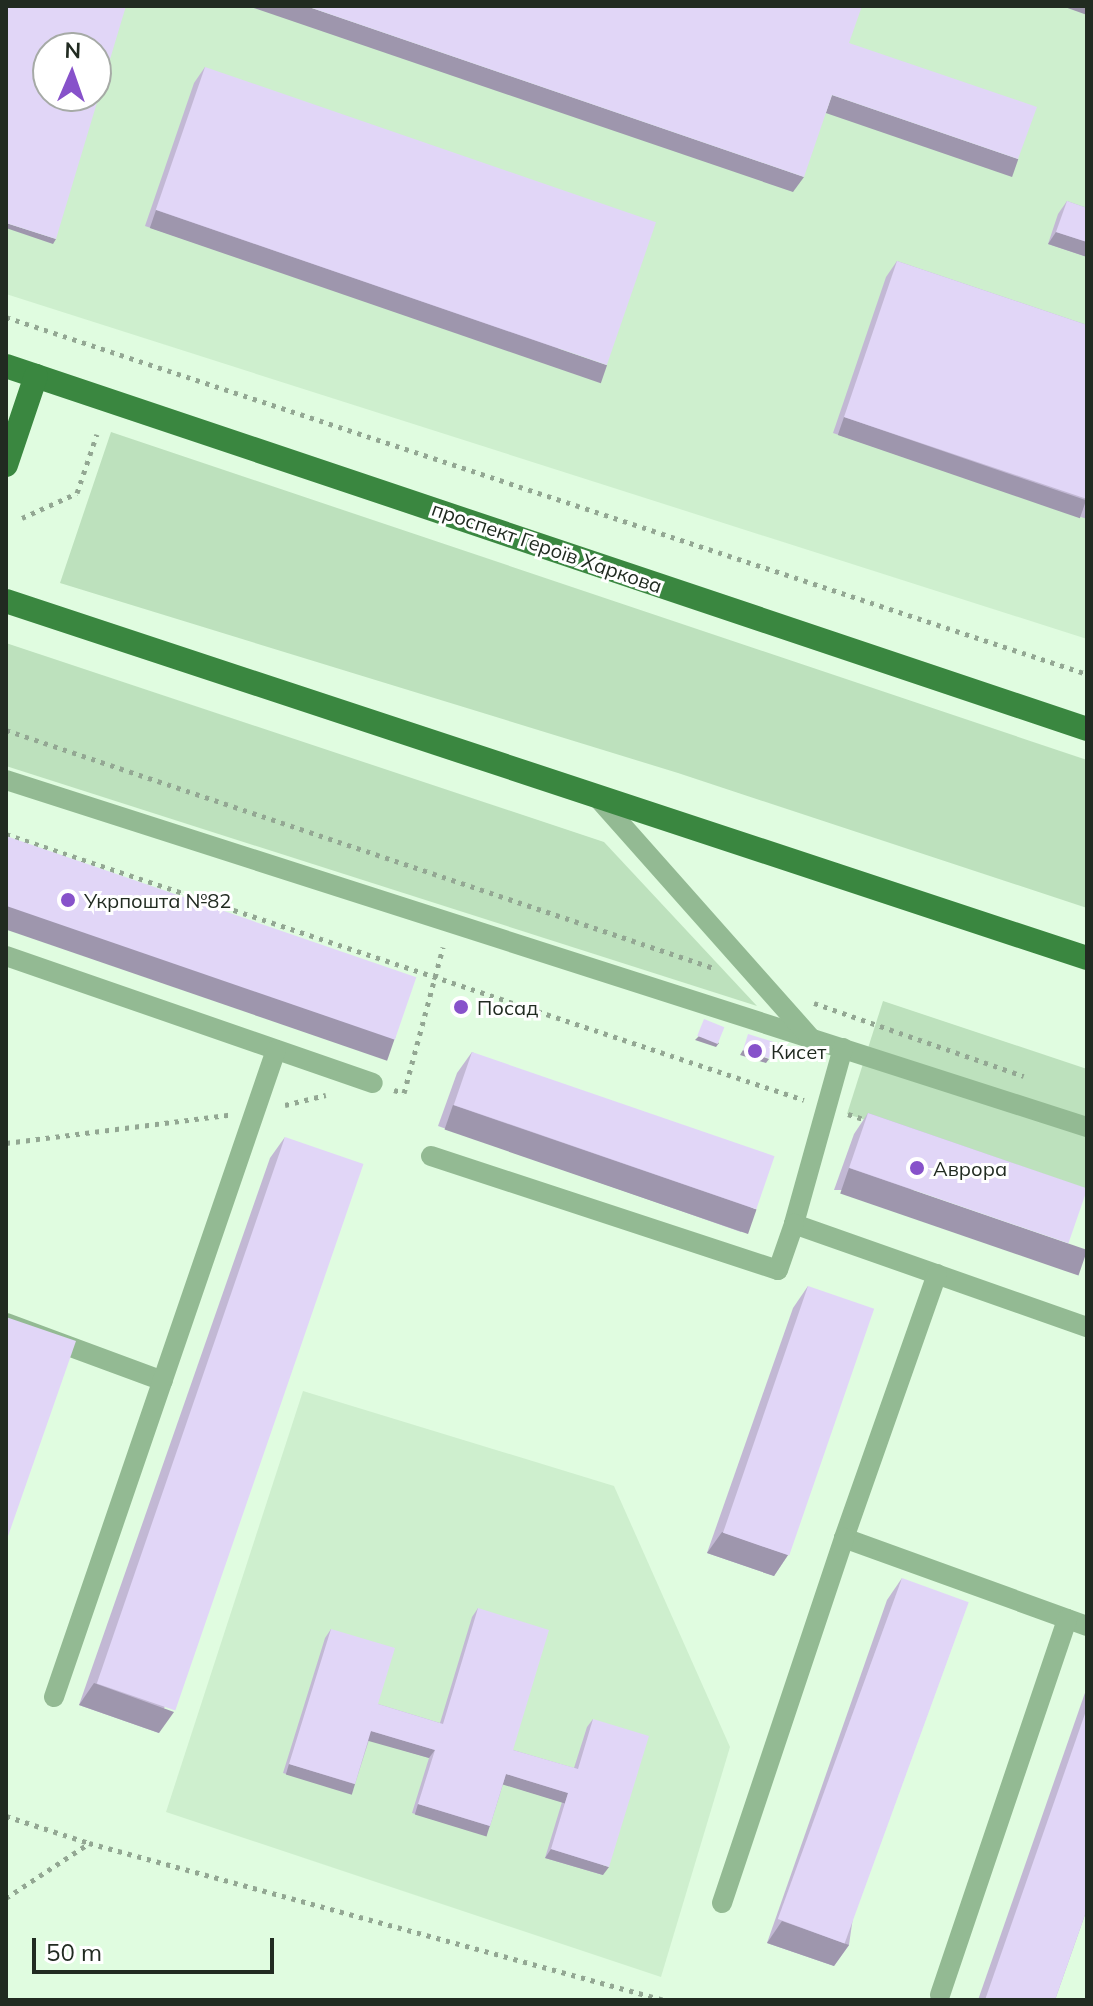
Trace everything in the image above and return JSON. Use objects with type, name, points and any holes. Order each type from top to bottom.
[{"type":"main road","name":"проспект Героїв Харкова","points":[[6,366],[1087,729]]},
{"type":"main road","points":[[6,465],[36,376]]},
{"type":"main road","points":[[6,601],[1087,958]]},
{"type":"lane","points":[[6,780],[1087,1127]]},
{"type":"lane","points":[[596,796],[769,987],[810,1037]]},
{"type":"lane","points":[[6,956],[373,1083]]},
{"type":"lane","points":[[431,1156],[778,1270],[794,1224],[843,1048]]},
{"type":"lane","points":[[54,1697],[276,1050]]},
{"type":"lane","points":[[794,1224],[1087,1327]]},
{"type":"lane","points":[[722,1903],[844,1538],[937,1274]]},
{"type":"lane","points":[[6,1323],[163,1381]]},
{"type":"lane","points":[[844,1538],[1087,1626]]},
{"type":"lane","points":[[940,1995],[1067,1619]]},
{"type":"path","points":[[6,317],[1087,674]]},
{"type":"path","points":[[22,518],[77,493],[97,434]]},
{"type":"path","points":[[6,730],[725,972]]},
{"type":"path","points":[[6,834],[877,1124]]},
{"type":"path","points":[[373,1083],[404,1093],[449,923]]},
{"type":"path","points":[[769,987],[1031,1079]]},
{"type":"path","points":[[6,1143],[255,1112],[329,1094]]},
{"type":"path","points":[[6,1816],[89,1843],[664,2000]]},
{"type":"path","points":[[6,1898],[89,1843]]},
{"type":"shaded area","points":[[6,6],[1087,6],[1087,639],[6,294]]},
{"type":"shaded area","points":[[111,432],[1087,760],[1087,908],[678,773],[60,583]]},
{"type":"shaded area","points":[[6,643],[604,842],[757,1006],[6,766]]},
{"type":"shaded area","points":[[883,1001],[1087,1069],[1087,1192],[847,1114]]},
{"type":"shaded area","points":[[303,1391],[614,1486],[730,1747],[661,1977],[166,1812]]},
{"type":"building","points":[[6,6],[126,6],[112,53],[112,32],[32,32],[32,112],[94,112],[56,239],[6,223]]},
{"type":"building","points":[[306,6],[862,6],[849,43],[1037,107],[1018,159],[832,95],[804,177]]},
{"type":"building","points":[[205,67],[656,222],[607,365],[156,210]]},
{"type":"building","points":[[1067,201],[1087,208],[1087,242],[1056,232]]},
{"type":"building","points":[[897,261],[1087,325],[1087,499],[844,417]]},
{"type":"building","points":[[6,836],[416,977],[395,1040],[6,906]]},
{"type":"building","points":[[704,1019],[724,1027],[718,1044],[697,1036]]},
{"type":"building","name":"Кисет","points":[[748,1034],[774,1042],[769,1058],[743,1050]]},
{"type":"building","points":[[472,1052],[775,1156],[756,1209],[454,1105]]},
{"type":"building","points":[[868,1113],[1087,1188],[1068,1243],[849,1168]]},
{"type":"building","points":[[285,1137],[363,1164],[175,1711],[97,1684]]},
{"type":"building","points":[[808,1286],[874,1309],[789,1556],[723,1533]]},
{"type":"building","points":[[6,1317],[76,1341],[6,1542]]},
{"type":"building","points":[[902,1578],[969,1602],[845,1943],[778,1919]]},
{"type":"building","points":[[478,1608],[549,1630],[513,1750],[578,1769],[593,1719],[649,1736],[609,1867],[551,1849],[568,1793],[506,1774],[490,1826],[418,1804],[435,1750],[371,1731],[355,1784],[289,1764],[331,1629],[395,1648],[378,1704],[443,1724]]},
{"type":"building","points":[[1087,1708],[1087,1909],[1055,2000],[985,2000]]},
{"type":"place","name":"Укрпошта №82","points":[[68,900]]},
{"type":"place","name":"Посад","points":[[461,1007]]},
{"type":"place","name":"Кисет","points":[[755,1051]]},
{"type":"place","name":"Аврора","points":[[917,1168]]}]
